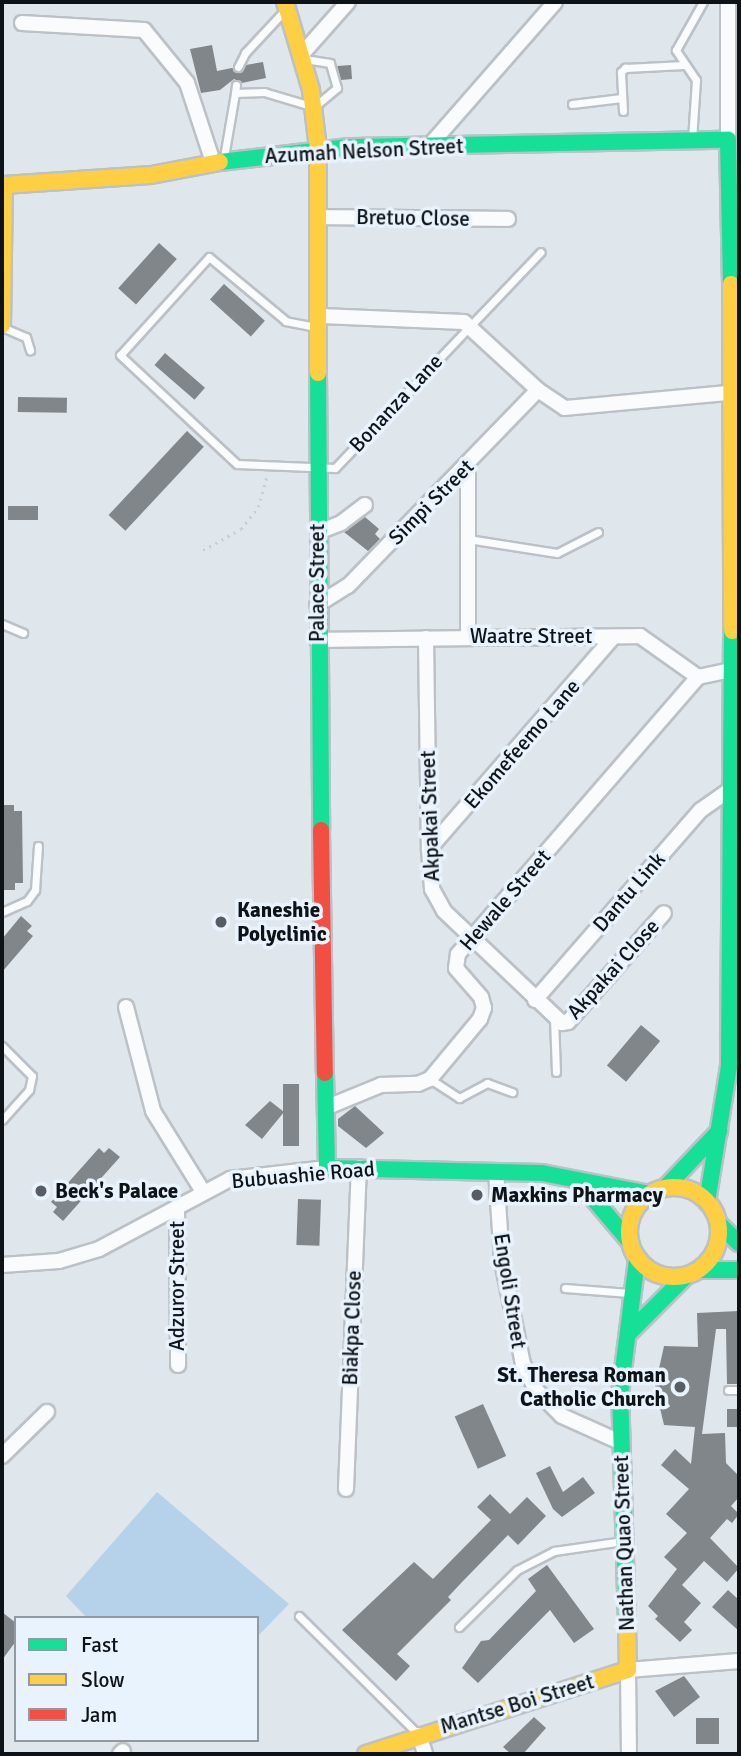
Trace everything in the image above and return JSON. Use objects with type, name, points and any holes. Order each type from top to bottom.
[{"type":"street","points":[[302,57],[348,2]]},
{"type":"street","points":[[430,145],[555,2]]},
{"type":"street","points":[[707,1202],[729,1066],[733,905],[728,791],[736,392],[733,231],[728,140],[728,2]]},
{"type":"street","name":"Palace Street","points":[[286,5],[314,107],[318,149],[321,321],[317,640],[327,1168]]},
{"type":"street","points":[[22,23],[144,30],[187,83],[218,162]]},
{"type":"street","name":"Azumah Nelson Street","points":[[3,185],[151,175],[218,162],[318,149],[728,140]]},
{"type":"street","points":[[2,326],[3,185]]},
{"type":"street","name":"Bretuo Close","points":[[319,217],[508,219]]},
{"type":"street","points":[[321,321],[449,319],[468,325],[559,407],[572,409],[736,392]]},
{"type":"street","name":"Simpi Street","points":[[317,605],[348,586],[468,466],[538,390]]},
{"type":"street","points":[[468,466],[468,636]]},
{"type":"street","points":[[318,531],[341,523],[365,505]]},
{"type":"street","name":"Waatre Street","points":[[317,640],[468,636],[650,639],[698,677]]},
{"type":"street","name":"Ekomefeemo Lane","points":[[429,849],[492,781],[613,637]]},
{"type":"street","name":"Akpakai Street","points":[[426,638],[429,849],[434,896],[470,940],[558,1020]]},
{"type":"street","points":[[698,677],[730,670]]},
{"type":"street","name":"Hewale Street","points":[[430,1079],[480,1019],[484,1008],[481,997],[456,968],[458,954],[698,677]]},
{"type":"street","name":"Dantu Link","points":[[535,1000],[701,810],[728,791]]},
{"type":"street","name":"Akpakai Close","points":[[558,1020],[568,1022],[664,913]]},
{"type":"street","points":[[126,1007],[153,1111],[202,1190]]},
{"type":"street","points":[[325,1108],[381,1085],[418,1084],[430,1079]]},
{"type":"street","points":[[630,1242],[632,1215],[719,1131]]},
{"type":"street","name":"Biakpa Close","points":[[346,1489],[359,1167]]},
{"type":"street","name":"Bubuashie Road","points":[[2,1265],[59,1261],[99,1249],[177,1208],[202,1190],[230,1179],[327,1168],[542,1173],[581,1184],[657,1191]]},
{"type":"street","name":"Engoli Street","points":[[496,1171],[502,1261],[523,1364],[537,1391],[562,1416],[620,1442]]},
{"type":"street","points":[[581,1184],[630,1242],[637,1259],[659,1275],[739,1270]]},
{"type":"street","points":[[657,1191],[695,1192],[707,1202],[718,1223],[739,1243]]},
{"type":"street","name":"Adzuror Street","points":[[177,1208],[178,1365]]},
{"type":"street","points":[[630,1332],[715,1249],[718,1223]]},
{"type":"street","name":"Nathan Quao Street","points":[[629,1754],[620,1394],[630,1332],[637,1259]]},
{"type":"street","points":[[2,1456],[47,1412]]},
{"type":"street","points":[[628,1670],[739,1661]]},
{"type":"street","name":"Mantse Boi Street","points":[[366,1754],[628,1670]]},
{"type":"street","points":[[419,1735],[425,1754]]},
{"type":"lane","points":[[692,141],[696,80],[676,50],[703,2]]},
{"type":"lane","points":[[238,67],[245,53],[286,5]]},
{"type":"lane","points":[[218,162],[236,89],[264,92],[314,107],[337,88],[330,63],[302,57]]},
{"type":"lane","points":[[623,111],[621,72],[625,68],[684,65]]},
{"type":"lane","points":[[572,104],[622,98]]},
{"type":"lane","points":[[468,325],[541,252]]},
{"type":"lane","points":[[318,467],[231,461],[122,360],[120,352],[209,257],[286,321],[321,321]]},
{"type":"lane","name":"Bonanza Lane","points":[[318,467],[335,468],[379,426],[468,325]]},
{"type":"lane","points":[[2,326],[26,337],[30,350]]},
{"type":"lane","points":[[468,539],[557,554],[598,531]]},
{"type":"lane","points":[[2,624],[23,633]]},
{"type":"lane","points":[[2,912],[27,901],[35,890],[38,846]]},
{"type":"lane","points":[[556,1072],[558,1020]]},
{"type":"lane","points":[[2,1046],[32,1076],[29,1090],[2,1120]]},
{"type":"lane","points":[[430,1079],[459,1098],[487,1083],[512,1091]]},
{"type":"lane","points":[[565,1288],[634,1294]]},
{"type":"lane","points":[[728,1390],[739,1390]]},
{"type":"lane","points":[[459,1627],[517,1570],[554,1551],[623,1541]]},
{"type":"lane","points":[[299,1616],[419,1735]]},
{"type":"path","points":[[203,550],[228,540],[258,507],[266,490],[268,464]]},
{"type":"shaded area","points":[[157,1492],[289,1604],[259,1635],[259,1616],[85,1616],[66,1596]]},
{"type":"building","points":[[212,45],[217,71],[232,68],[239,73],[246,65],[263,62],[266,78],[242,83],[234,79],[220,90],[201,93],[190,49]]},
{"type":"building","points":[[351,65],[352,79],[341,80],[337,66]]},
{"type":"building","points":[[159,243],[177,259],[136,304],[118,288]]},
{"type":"building","points":[[224,284],[265,321],[251,336],[210,300]]},
{"type":"building","points":[[165,353],[205,388],[195,400],[155,365]]},
{"type":"building","points":[[18,397],[67,398],[67,413],[18,412]]},
{"type":"building","points":[[187,431],[204,447],[125,531],[109,515]]},
{"type":"building","points":[[8,506],[38,506],[38,520],[8,520]]},
{"type":"building","points":[[365,517],[379,529],[375,534],[380,539],[368,551],[344,532]]},
{"type":"building","points":[[2,805],[14,805],[14,811],[22,811],[23,883],[15,883],[15,890],[2,890]]},
{"type":"building","points":[[21,916],[32,926],[27,931],[33,936],[2,972],[2,939]]},
{"type":"building","points":[[641,1025],[660,1041],[626,1082],[607,1066]]},
{"type":"building","points":[[283,1084],[299,1084],[299,1146],[283,1146]]},
{"type":"building","points":[[270,1101],[284,1112],[262,1139],[245,1125]]},
{"type":"building","points":[[355,1106],[384,1133],[366,1148],[338,1126],[338,1119]]},
{"type":"building","points":[[99,1148],[104,1153],[109,1148],[120,1157],[63,1221],[53,1212],[57,1207],[51,1202]]},
{"type":"building","points":[[298,1199],[321,1200],[319,1246],[296,1245]]},
{"type":"building","points":[[739,1311],[739,1384],[727,1384],[726,1329],[716,1329],[702,1434],[725,1433],[726,1463],[739,1476],[739,1497],[731,1506],[739,1514],[732,1523],[727,1519],[710,1538],[739,1568],[727,1582],[704,1561],[682,1585],[701,1603],[684,1622],[692,1630],[680,1642],[655,1619],[658,1616],[648,1606],[677,1569],[664,1557],[687,1533],[666,1514],[689,1489],[661,1465],[675,1449],[691,1464],[695,1427],[664,1425],[655,1387],[664,1346],[698,1347],[697,1313]]},
{"type":"building","points":[[483,1404],[506,1456],[478,1469],[455,1417]]},
{"type":"building","points":[[727,1409],[739,1409],[739,1427],[727,1427]]},
{"type":"building","points":[[550,1466],[563,1492],[583,1477],[595,1493],[562,1517],[553,1509],[536,1473]]},
{"type":"building","points":[[490,1494],[510,1514],[527,1497],[546,1516],[518,1545],[508,1535],[448,1597],[451,1600],[397,1654],[410,1666],[396,1681],[342,1630],[414,1562],[433,1579],[491,1520],[477,1507]]},
{"type":"building","points":[[547,1565],[594,1629],[574,1643],[550,1610],[478,1683],[462,1668],[481,1641],[489,1640],[536,1591],[528,1579]]},
{"type":"building","points":[[728,1590],[739,1600],[739,1631],[712,1607]]},
{"type":"building","points":[[2,1612],[14,1621],[14,1644],[2,1660]]},
{"type":"building","points":[[684,1676],[700,1697],[674,1717],[655,1691]]},
{"type":"building","points":[[534,1717],[546,1728],[523,1754],[511,1754],[503,1747]]},
{"type":"building","points":[[696,1718],[719,1718],[719,1744],[696,1744]]},
{"type":"traffic: fast","points":[[220,162],[349,147],[728,140],[731,284]]},
{"type":"traffic: fast","points":[[318,373],[321,830]]},
{"type":"traffic: fast","points":[[707,1202],[729,1066],[732,631]]},
{"type":"traffic: fast","points":[[325,1073],[327,1168],[542,1173],[650,1194]]},
{"type":"traffic: fast","points":[[665,1188],[719,1131]]},
{"type":"traffic: fast","points":[[581,1184],[630,1242]]},
{"type":"traffic: fast","points":[[718,1223],[739,1243]]},
{"type":"traffic: fast","points":[[627,1625],[620,1394],[637,1259]]},
{"type":"traffic: fast","points":[[698,1270],[739,1270]]},
{"type":"traffic: fast","points":[[630,1332],[686,1276]]},
{"type":"traffic: slow","points":[[285,2],[311,90],[318,149],[318,373]]},
{"type":"traffic: slow","points":[[2,325],[4,185],[151,175],[220,162]]},
{"type":"traffic: slow","points":[[731,284],[732,631]]},
{"type":"traffic: slow","points":[[674,1187],[699,1195],[711,1207],[719,1232],[711,1257],[699,1269],[674,1277],[649,1269],[637,1257],[629,1232],[637,1207],[649,1195],[674,1187]]},
{"type":"traffic: slow","points":[[366,1754],[628,1670],[627,1625]]},
{"type":"traffic: jam","points":[[321,830],[325,1073]]},
{"type":"place","name":"Kaneshie Polyclinic","points":[[221,922]]},
{"type":"place","name":"Beck's Palace","points":[[41,1191]]},
{"type":"place","name":"Maxkins Pharmacy","points":[[477,1195]]},
{"type":"place","name":"St. Theresa Roman Catholic Church","points":[[680,1387]]}]
